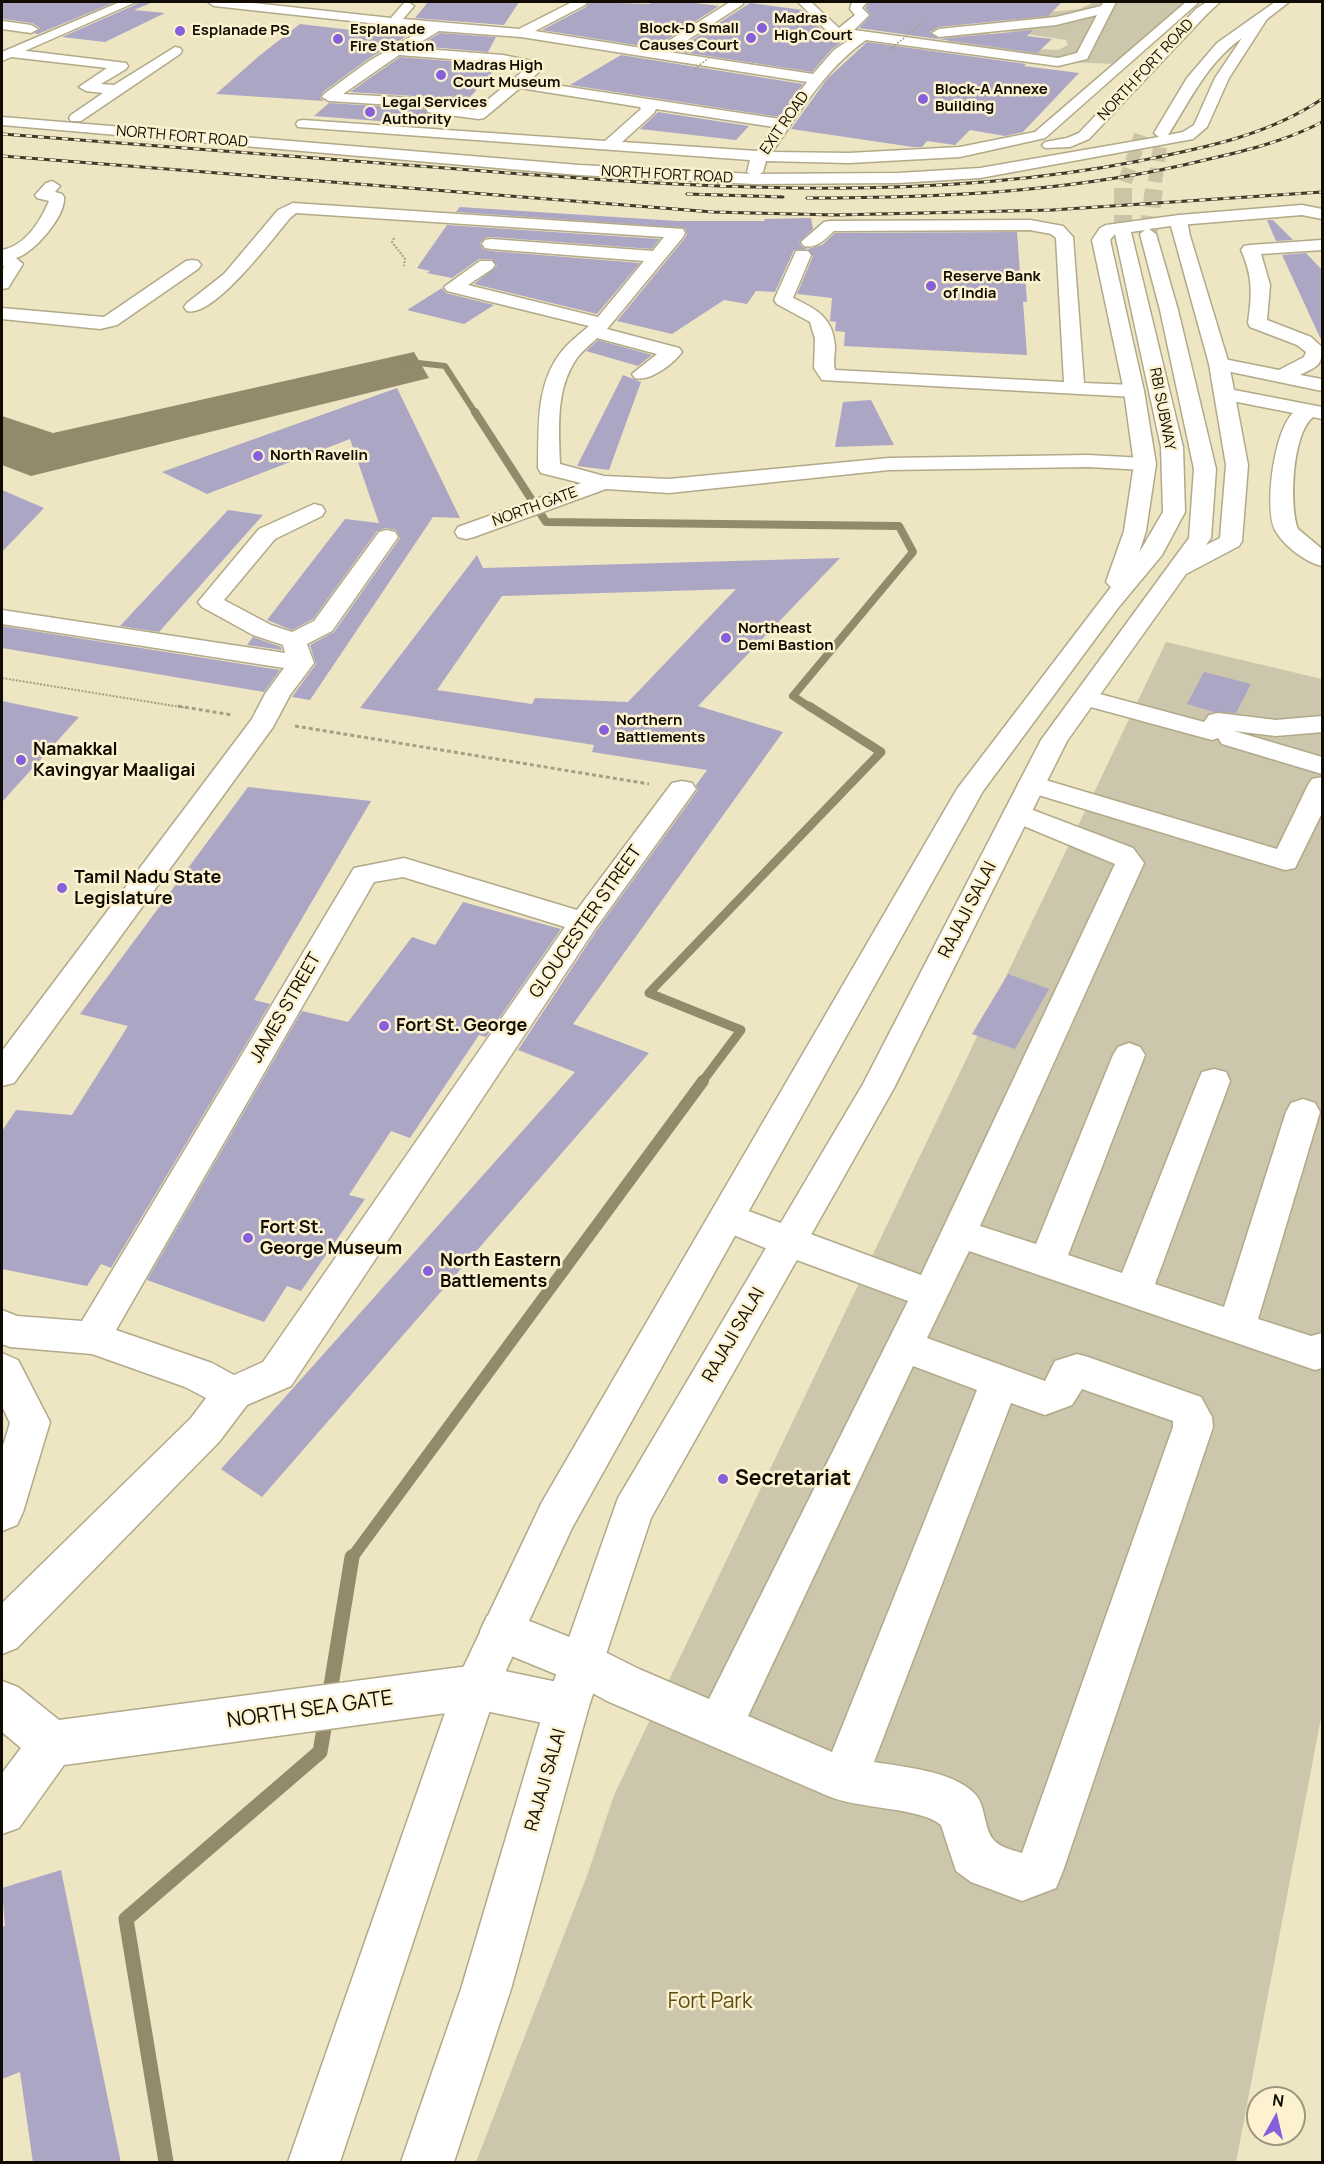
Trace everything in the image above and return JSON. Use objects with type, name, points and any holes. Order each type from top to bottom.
[{"type":"main road","points":[[4,51],[130,2]]},
{"type":"main road","points":[[214,2],[438,27],[521,33],[816,79]]},
{"type":"main road","points":[[394,22],[412,2]]},
{"type":"main road","points":[[521,33],[581,2]]},
{"type":"main road","points":[[718,2],[737,3]]},
{"type":"main road","points":[[804,2],[835,32],[1058,62],[1082,56],[1108,5]]},
{"type":"main road","points":[[844,33],[863,15],[856,9],[856,5],[861,2]]},
{"type":"main road","points":[[438,27],[374,64],[329,97],[303,124],[609,145],[750,167],[849,158],[960,152],[1040,135],[1193,2]]},
{"type":"main road","name":"NORTH FORT ROAD","points":[[2,121],[567,169],[750,167],[969,160],[1070,142],[1084,136],[1202,11],[1214,2]]},
{"type":"main road","points":[[1162,133],[1192,81],[1222,46],[1283,2]]},
{"type":"main road","points":[[656,54],[737,3]]},
{"type":"main road","points":[[863,36],[940,33],[1056,21],[1108,5]]},
{"type":"main road","name":"NORTH FORT ROAD","points":[[2,111],[584,160],[750,167],[898,178],[980,172],[1188,136],[1200,127],[1222,78],[1263,16]]},
{"type":"main road","points":[[2,25],[36,27],[4,51]]},
{"type":"main road","name":"EXIT ROAD","points":[[750,167],[816,79],[839,53],[863,36]]},
{"type":"main road","points":[[598,60],[615,48]]},
{"type":"main road","points":[[4,51],[121,66],[86,87],[117,90]]},
{"type":"main road","points":[[76,118],[175,51]]},
{"type":"main road","points":[[396,51],[503,59],[532,65],[535,69],[478,115]]},
{"type":"main road","points":[[750,167],[769,122],[801,76]]},
{"type":"main road","points":[[554,89],[571,77]]},
{"type":"main road","points":[[516,83],[784,124]]},
{"type":"main road","points":[[329,97],[430,103],[434,109],[442,112],[497,116]]},
{"type":"main road","points":[[609,145],[649,110],[645,103]]},
{"type":"main road","points":[[524,139],[536,124]]},
{"type":"main road","points":[[403,145],[416,131]]},
{"type":"main road","points":[[1070,142],[1096,151]]},
{"type":"main road","points":[[2,256],[20,252],[53,212],[56,197],[44,195],[52,186]]},
{"type":"main road","points":[[1302,210],[1311,205],[1323,204]]},
{"type":"main road","points":[[193,307],[230,278],[284,214],[293,208],[677,233],[597,327],[569,355],[554,384],[549,417],[549,468],[604,482],[669,486],[889,464],[1088,461],[1145,464]]},
{"type":"main road","points":[[314,2163],[476,1688],[556,1515],[971,789],[1110,603],[1136,531],[1145,464],[1134,390],[1101,240],[1102,235],[1112,229],[1179,220],[1302,210],[1323,214]]},
{"type":"main road","points":[[1178,570],[1231,541],[1237,465],[1219,364],[1180,236],[1179,220]]},
{"type":"main road","points":[[1074,388],[1064,237],[1057,231],[1030,225],[830,226],[806,248],[783,300],[814,315],[822,324],[826,359],[824,368],[829,376],[1074,388],[1134,390]]},
{"type":"main road","name":"RBI SUBWAY","points":[[1110,603],[1154,550],[1174,512],[1172,447],[1124,233]]},
{"type":"main road","name":"RBI SUBWAY","points":[[1148,234],[1169,310],[1205,469],[1200,538],[1178,570]]},
{"type":"main road","points":[[491,244],[657,258]]},
{"type":"main road","points":[[1281,377],[1313,360],[1316,351],[1304,340],[1257,323],[1263,282],[1260,268],[1250,250],[1323,245]]},
{"type":"main road","points":[[2,256],[14,264],[2,284]]},
{"type":"main road","points":[[2,314],[110,321],[192,265]]},
{"type":"main road","points":[[486,265],[453,287],[597,327],[672,352],[642,374]]},
{"type":"main road","points":[[1219,364],[1323,385]]},
{"type":"main road","points":[[1224,394],[1316,412]]},
{"type":"main road","points":[[1316,412],[1295,423],[1286,461],[1280,508],[1285,528],[1299,544],[1323,559]]},
{"type":"main road","name":"NORTH GATE","points":[[466,532],[604,482]]},
{"type":"main road","points":[[298,652],[210,602],[267,534],[314,511]]},
{"type":"main road","points":[[2,1074],[264,721],[298,652],[322,627],[387,537]]},
{"type":"main road","name":"RAJAJI SALAI","points":[[427,2163],[486,1989],[567,1706],[633,1511],[878,1088],[1054,740],[1178,570]]},
{"type":"main road","points":[[2,616],[298,652]]},
{"type":"main road","points":[[1085,698],[1212,732],[1323,766]]},
{"type":"main road","points":[[1212,732],[1218,721],[1276,728],[1323,724]]},
{"type":"main road","points":[[1025,798],[1285,861],[1323,785]]},
{"type":"main road","name":"GLOUCESTER STREET","points":[[233,1393],[277,1374],[584,922],[682,789]]},
{"type":"main road","points":[[720,1727],[903,1346],[931,1294],[1130,863],[1123,855],[1025,798]]},
{"type":"main road","name":"JAMES STREET","points":[[92,1338],[364,875],[404,867],[584,922]]},
{"type":"main road","points":[[1046,1264],[1129,1055]]},
{"type":"main road","points":[[1133,1293],[1214,1081]]},
{"type":"main road","points":[[1236,1328],[1303,1112]]},
{"type":"main road","points":[[727,1217],[788,1242],[931,1294]]},
{"type":"main road","points":[[958,1233],[1315,1354],[1323,1349]]},
{"type":"main road","points":[[2,1512],[30,1422],[3,1371],[6,1328],[92,1338],[198,1375],[233,1393],[205,1430],[2,1633]]},
{"type":"main road","points":[[502,1631],[581,1663],[622,1685],[844,1780],[911,1791],[948,1801],[960,1811],[973,1854],[988,1865],[1022,1877],[1039,1871],[1192,1427],[1192,1417],[1187,1409],[1077,1371],[1069,1373],[1063,1390],[1055,1396],[1045,1398],[903,1346]]},
{"type":"main road","points":[[844,1780],[1000,1381]]},
{"type":"main road","name":"NORTH SEA GATE","points":[[52,1744],[476,1688],[567,1706]]},
{"type":"main road","points":[[2,1703],[52,1744],[2,1811]]},
{"type":"path","points":[[889,50],[924,22]]},
{"type":"path","points":[[674,26],[705,31]]},
{"type":"path","points":[[694,69],[709,58]]},
{"type":"path","points":[[2,678],[682,789]]},
{"type":"green space","points":[[1095,2],[1185,2],[1136,48],[1114,64],[1042,61],[949,43],[944,34],[983,31],[1017,48],[1058,50],[1068,45],[1066,40],[1000,30],[1023,15],[1079,9]]},
{"type":"green space","name":"Fort Park","points":[[1166,642],[1322,679],[1322,1713],[1251,2086],[1246,2086],[1246,2110],[1236,2162],[476,2162],[588,1873],[614,1795]]},
{"type":"shaded area","points":[[414,352],[429,378],[31,476],[2,465],[2,416],[53,433]]},
{"type":"building","points":[[2,2],[115,2],[34,34],[40,28],[32,23],[2,19]]},
{"type":"building","points":[[138,2],[153,2],[134,10],[165,13],[105,42],[62,37],[137,4]]},
{"type":"building","points":[[428,2],[519,2],[504,25],[415,18]]},
{"type":"building","points":[[589,2],[649,4],[652,2],[687,2],[719,6],[654,48],[542,30],[586,7]]},
{"type":"building","points":[[869,2],[1062,2],[1048,16],[939,27],[930,32],[939,39],[1033,30],[1027,36],[1052,39],[1037,53],[859,28],[871,15],[865,8]]},
{"type":"building","points":[[750,3],[803,10],[828,36],[846,39],[832,49],[812,72],[675,51]]},
{"type":"building","points":[[300,24],[402,36],[406,29],[417,30],[368,59],[323,92],[320,98],[324,101],[216,94]]},
{"type":"building","points":[[440,33],[496,37],[488,52],[418,46]]},
{"type":"building","points":[[867,42],[1079,73],[1023,132],[1005,136],[970,130],[955,145],[927,141],[922,147],[913,147],[791,129],[827,79]]},
{"type":"building","points":[[621,55],[803,84],[779,117],[570,85]]},
{"type":"building","points":[[400,57],[499,65],[462,106],[439,103],[435,98],[430,97],[350,92]]},
{"type":"building","name":"Legal Services Authority","points":[[329,103],[424,109],[428,114],[451,118],[443,126],[314,116]]},
{"type":"building","points":[[658,112],[749,126],[736,140],[640,129]]},
{"type":"building","points":[[460,207],[677,221],[765,221],[764,219],[811,218],[813,229],[799,242],[802,247],[808,249],[794,250],[775,292],[756,291],[747,304],[724,300],[672,334],[617,321],[685,238],[687,234],[685,228],[456,212]]},
{"type":"building","points":[[1267,220],[1273,220],[1293,240],[1276,241]]},
{"type":"building","points":[[447,225],[660,239],[652,249],[491,237],[485,238],[480,243],[483,249],[491,251],[640,263],[597,314],[474,284],[497,266],[492,259],[479,259],[452,278],[427,273],[430,271],[417,268]]},
{"type":"building","name":"Reserve Bank of India","points":[[1017,232],[1020,273],[1025,274],[1027,302],[1023,302],[1027,355],[844,346],[845,332],[835,331],[836,322],[830,321],[832,298],[797,294],[813,256],[808,249],[822,245],[835,233]]},
{"type":"building","points":[[1306,253],[1323,271],[1323,344],[1282,255]]},
{"type":"building","points":[[442,288],[446,293],[494,305],[464,324],[407,310]]},
{"type":"building","points":[[598,340],[652,355],[638,366],[586,351]]},
{"type":"building","points":[[623,375],[641,382],[609,470],[577,466]]},
{"type":"building","name":"North Ravelin","points":[[397,388],[460,518],[433,517],[310,700],[292,697],[316,664],[310,645],[334,632],[400,538],[396,530],[386,528],[377,531],[313,619],[292,630],[267,620],[345,519],[379,523],[350,439],[207,494],[162,472]]},
{"type":"building","points":[[871,400],[894,445],[835,447],[843,402]]},
{"type":"building","points":[[2,490],[44,508],[2,552]]},
{"type":"building","points":[[228,510],[263,515],[159,632],[120,626]]},
{"type":"building","points":[[477,555],[483,568],[840,558],[698,706],[783,732],[573,1024],[649,1053],[262,1497],[221,1469],[575,1072],[518,1050],[597,930],[698,790],[696,785],[707,770],[592,752],[594,745],[360,708]],"holes":[[[736,589],[628,702],[535,698],[532,704],[437,690],[502,596]]]},
{"type":"building","points":[[2,626],[280,670],[264,692],[2,648]]},
{"type":"building","points":[[253,637],[281,647],[282,650],[247,645]]},
{"type":"building","points":[[1204,672],[1251,684],[1236,713],[1214,712],[1187,704]]},
{"type":"building","name":"Namakkal Kavingyar Maaligai","points":[[2,701],[79,717],[2,802]]},
{"type":"building","points":[[248,787],[371,801],[254,1000],[270,1004],[111,1268],[101,1264],[87,1286],[2,1269],[2,1131],[16,1110],[72,1115],[128,1026],[80,1014]]},
{"type":"building","points":[[463,902],[561,929],[486,1037],[479,1035],[410,1138],[391,1131],[349,1195],[365,1199],[301,1291],[287,1286],[264,1322],[147,1280],[302,1011],[348,1022],[412,937],[435,945]]},
{"type":"building","points":[[1008,974],[1049,989],[1015,1049],[972,1034]]},
{"type":"building","points":[[61,1870],[121,2163],[33,2163],[20,2072],[2,2079],[2,1927],[5,1926],[2,1888]]},
{"type":"waterway","points":[[409,362],[445,366],[476,414]]},
{"type":"waterway","points":[[475,412],[546,522],[899,526],[913,552],[793,696],[811,708]]},
{"type":"waterway","points":[[702,1082],[741,1030],[649,993],[881,752],[809,706]]},
{"type":"waterway","points":[[352,1558],[703,1081]]},
{"type":"waterway","points":[[329,1698],[352,1558]]},
{"type":"waterway","points":[[166,2162],[126,1919],[320,1752],[326,1717]]},
{"type":"tunnel","points":[[1155,182],[1162,133]]},
{"type":"tunnel","points":[[1125,182],[1141,135]]},
{"type":"tunnel","points":[[1123,233],[1125,181]]},
{"type":"tunnel","points":[[1148,234],[1155,181]]},
{"type":"railway","points":[[2,134],[648,183],[812,188],[894,187],[976,183],[1058,174],[1139,161],[1234,139],[1279,122],[1322,99]]},
{"type":"railway","points":[[807,198],[907,197],[1008,191],[1107,179],[1220,157],[1280,140],[1322,122]]},
{"type":"railway","points":[[2,156],[713,212],[835,215],[1052,210],[1322,192]]},
{"type":"railway","points":[[687,194],[783,197]]},
{"type":"place","name":"Madras High Court","points":[[762,28]]},
{"type":"place","name":"Esplanade PS","points":[[180,31]]},
{"type":"place","name":"Block-D Small Causes Court","points":[[751,38]]},
{"type":"place","name":"Esplanade Fire Station","points":[[338,39]]},
{"type":"place","name":"Madras High Court Museum","points":[[441,75]]},
{"type":"place","name":"Block-A Annexe Building","points":[[923,99]]},
{"type":"place","name":"Legal Services Authority","points":[[370,112]]},
{"type":"place","name":"Reserve Bank of India","points":[[931,286]]},
{"type":"place","name":"North Ravelin","points":[[258,456]]},
{"type":"place","name":"Northeast Demi Bastion","points":[[726,638]]},
{"type":"place","name":"Northern Battlements","points":[[604,730]]},
{"type":"place","name":"Namakkal Kavingyar Maaligai","points":[[21,760]]},
{"type":"place","name":"Tamil Nadu State Legislature","points":[[62,888]]},
{"type":"place","name":"Fort St. George","points":[[384,1026]]},
{"type":"place","name":"Fort St. George Museum","points":[[248,1238]]},
{"type":"place","name":"North Eastern Battlements","points":[[428,1271]]},
{"type":"place","name":"Secretariat","points":[[723,1479]]}]
